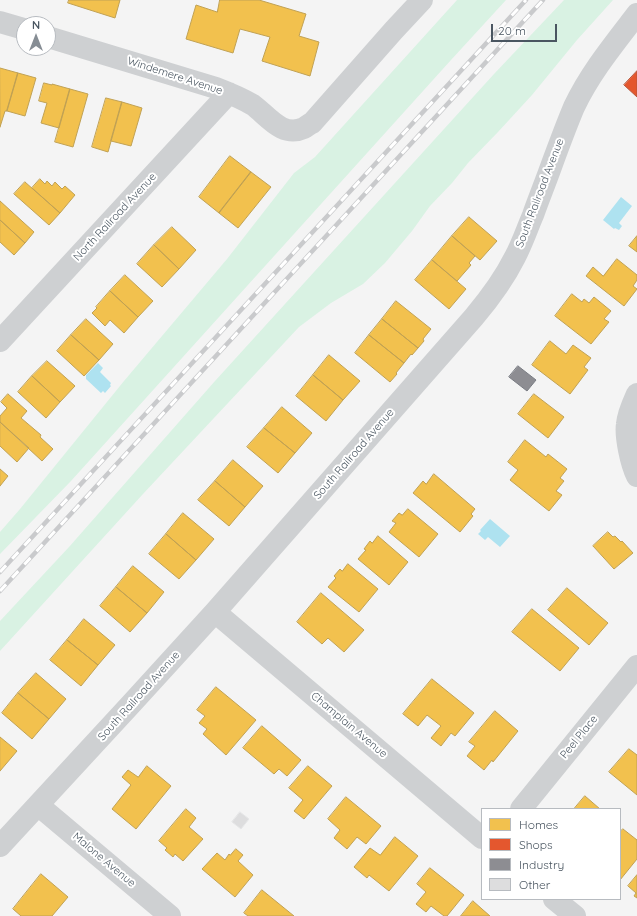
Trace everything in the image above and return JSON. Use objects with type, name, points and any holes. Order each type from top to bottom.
[{"type":"street","name":"Windemere Avenue","points":[[56,38],[229,93],[254,106],[275,124],[285,129],[294,130],[304,128],[312,123],[422,0]]},
{"type":"street","name":"South Railroad Avenue","points":[[0,846],[215,612],[474,317],[499,286],[516,256],[563,134],[579,98],[595,70],[637,14]]},
{"type":"street","points":[[0,22],[16,27]]},
{"type":"street","name":"North Railroad Avenue","points":[[0,341],[229,93]]},
{"type":"street","points":[[637,394],[630,408],[626,425],[628,448],[634,471],[637,476]]},
{"type":"street","name":"Champlain Avenue","points":[[215,612],[481,837]]},
{"type":"street","name":"Peel Place","points":[[522,808],[637,666]]},
{"type":"street","name":"Malone Avenue","points":[[38,805],[170,916]]},
{"type":"street","points":[[555,900],[575,916]]},
{"type":"green space","points":[[457,0],[506,0],[71,481],[0,554],[0,532],[227,259],[294,173],[315,157]]},
{"type":"green space","points":[[564,0],[613,0],[577,40],[532,95],[430,206],[412,231],[385,263],[363,284],[331,303],[299,327],[143,494],[0,651],[0,621],[69,547],[215,381],[494,74]]},
{"type":"water","points":[[621,197],[632,206],[619,223],[622,226],[619,230],[614,229],[603,220]]},
{"type":"water","points":[[98,363],[103,368],[100,372],[111,383],[111,386],[105,393],[103,391],[101,393],[86,379],[86,375]]},
{"type":"water","points":[[490,519],[510,536],[500,547],[488,537],[485,540],[478,534]]},
{"type":"building: Homes","points":[[69,0],[120,0],[115,18],[68,3]]},
{"type":"building: Homes","points":[[220,0],[259,0],[306,14],[299,36],[319,42],[310,76],[262,61],[270,37],[240,29],[233,53],[186,39],[196,5],[217,12]]},
{"type":"building: Homes","points":[[0,68],[18,73],[7,111],[5,111],[0,127]]},
{"type":"building: Homes","points":[[18,73],[36,78],[25,116],[7,111]]},
{"type":"building: Homes","points":[[44,83],[70,89],[59,128],[41,123],[47,103],[39,101]]},
{"type":"building: Homes","points":[[70,89],[88,94],[73,147],[55,142]]},
{"type":"building: Homes","points":[[106,98],[122,102],[108,152],[92,147]]},
{"type":"building: Homes","points":[[122,102],[142,108],[131,146],[111,141]]},
{"type":"building: Homes","points":[[230,156],[251,172],[219,213],[199,197]]},
{"type":"building: Homes","points":[[251,172],[271,187],[238,228],[219,213]]},
{"type":"building: Homes","points":[[40,179],[45,184],[47,181],[52,186],[55,182],[62,189],[65,186],[75,195],[60,213],[32,188]]},
{"type":"building: Homes","points":[[25,182],[60,213],[49,225],[14,194]]},
{"type":"building: Homes","points":[[0,201],[34,232],[25,243],[0,220]]},
{"type":"building: Homes","points":[[469,217],[497,241],[480,260],[452,236]]},
{"type":"building: Homes","points":[[0,220],[25,243],[14,255],[0,242]]},
{"type":"building: Homes","points":[[172,227],[196,250],[179,269],[154,245]]},
{"type":"building: Homes","points":[[452,236],[475,256],[469,263],[471,265],[457,281],[432,260]]},
{"type":"building: Homes","points":[[637,236],[637,252],[629,246]]},
{"type":"building: Homes","points":[[154,245],[179,269],[162,287],[137,264]]},
{"type":"building: Homes","points":[[617,259],[637,275],[637,280],[633,286],[637,289],[624,306],[586,276],[593,267],[603,276]]},
{"type":"building: Homes","points":[[432,260],[466,289],[449,309],[415,280]]},
{"type":"building: Homes","points":[[125,275],[153,301],[138,317],[110,291]]},
{"type":"building: Homes","points":[[110,291],[138,317],[124,333],[110,320],[105,326],[92,313]]},
{"type":"building: Homes","points":[[572,294],[582,302],[584,299],[589,303],[594,297],[611,311],[604,319],[609,322],[591,344],[555,316]]},
{"type":"building: Homes","points":[[396,301],[431,329],[418,348],[382,319]]},
{"type":"building: Homes","points":[[86,319],[113,344],[99,360],[71,335]]},
{"type":"building: Homes","points":[[382,319],[418,348],[404,363],[369,335]]},
{"type":"building: Homes","points":[[71,335],[99,360],[84,376],[57,351]]},
{"type":"building: Homes","points":[[369,335],[404,363],[390,382],[355,353]]},
{"type":"building: Homes","points":[[550,341],[566,354],[573,345],[591,358],[584,367],[588,370],[570,394],[532,365]]},
{"type":"building: Homes","points":[[329,355],[360,381],[343,400],[313,375]]},
{"type":"building: Homes","points":[[47,361],[75,386],[60,402],[32,376]]},
{"type":"building: Homes","points":[[313,375],[343,400],[326,421],[296,396]]},
{"type":"building: Homes","points":[[32,376],[60,402],[46,418],[18,392]]},
{"type":"building: Homes","points":[[8,394],[27,411],[21,418],[41,435],[40,437],[53,449],[42,461],[0,422],[0,416],[7,408],[1,402]]},
{"type":"building: Homes","points":[[534,394],[564,417],[548,438],[518,414]]},
{"type":"building: Homes","points":[[282,407],[312,433],[295,453],[264,428]]},
{"type":"building: Homes","points":[[0,422],[29,448],[17,462],[0,446]]},
{"type":"building: Homes","points":[[264,428],[295,453],[278,473],[247,447]]},
{"type":"building: Homes","points":[[525,440],[546,457],[548,454],[567,469],[560,478],[564,481],[556,491],[562,495],[549,511],[510,480],[518,470],[508,462]]},
{"type":"building: Homes","points":[[233,460],[263,486],[245,507],[215,481]]},
{"type":"building: Homes","points":[[0,469],[8,476],[0,486]]},
{"type":"building: Homes","points":[[434,474],[475,509],[471,514],[473,516],[460,532],[413,493],[423,481],[426,484]]},
{"type":"building: Homes","points":[[215,481],[245,507],[229,526],[198,500]]},
{"type":"building: Homes","points":[[408,509],[438,534],[419,557],[389,532],[396,523],[392,521],[399,513],[402,515]]},
{"type":"building: Homes","points":[[183,513],[214,539],[196,560],[166,534]]},
{"type":"building: Homes","points":[[608,532],[613,537],[615,536],[621,542],[622,541],[633,553],[614,569],[593,546]]},
{"type":"building: Homes","points":[[166,534],[196,560],[179,579],[149,554]]},
{"type":"building: Homes","points":[[378,536],[408,562],[389,585],[358,559],[366,550],[364,549],[370,541],[372,543]]},
{"type":"building: Homes","points":[[348,564],[378,589],[359,612],[328,587],[336,578],[334,576],[340,569],[342,571]]},
{"type":"building: Homes","points":[[133,566],[164,592],[147,613],[116,587]]},
{"type":"building: Homes","points":[[116,587],[147,613],[130,632],[100,606]]},
{"type":"building: Homes","points":[[567,588],[608,623],[589,645],[548,610]]},
{"type":"building: Homes","points":[[321,593],[364,630],[344,652],[328,638],[322,644],[297,622]]},
{"type":"building: Homes","points":[[532,609],[579,648],[560,671],[512,632]]},
{"type":"building: Homes","points":[[84,619],[115,645],[98,665],[67,640]]},
{"type":"building: Homes","points":[[67,640],[98,665],[81,686],[50,660]]},
{"type":"building: Homes","points":[[36,673],[66,699],[49,719],[18,693]]},
{"type":"building: Homes","points":[[432,679],[474,713],[455,736],[451,733],[441,746],[431,738],[441,726],[427,715],[418,726],[403,714]]},
{"type":"building: Homes","points":[[216,687],[256,720],[226,755],[203,734],[207,729],[199,723],[205,716],[197,710]]},
{"type":"building: Homes","points":[[18,693],[49,719],[32,739],[2,713]]},
{"type":"building: Homes","points":[[495,711],[518,731],[493,762],[492,760],[484,770],[467,756],[475,746],[469,742]]},
{"type":"building: Homes","points":[[262,726],[301,760],[287,776],[279,769],[274,774],[243,748]]},
{"type":"building: Homes","points":[[0,737],[17,751],[0,771]]},
{"type":"building: Homes","points":[[629,749],[637,755],[637,795],[609,772]]},
{"type":"building: Homes","points":[[147,766],[171,786],[136,829],[112,809],[131,785],[122,777],[128,770],[138,777]]},
{"type":"building: Homes","points":[[308,766],[332,786],[304,819],[294,811],[303,800],[289,788]]},
{"type":"building: Homes","points":[[585,796],[599,808],[575,808]]},
{"type":"building: Homes","points":[[346,797],[381,826],[366,844],[357,837],[347,849],[334,838],[340,830],[328,819]]},
{"type":"building: Homes","points":[[186,809],[196,818],[189,827],[203,839],[183,861],[175,854],[173,857],[165,850],[167,848],[159,841]]},
{"type":"building: Homes","points":[[623,829],[637,840],[637,859],[621,879],[621,831]]},
{"type":"building: Homes","points":[[395,837],[418,856],[389,891],[369,875],[367,878],[354,867],[370,848],[380,855]]},
{"type":"building: Homes","points":[[236,849],[243,855],[238,861],[253,875],[235,897],[202,869],[217,853],[225,860],[229,854],[230,855]]},
{"type":"building: Homes","points":[[430,868],[464,895],[447,916],[444,916],[431,906],[426,912],[416,904],[426,892],[417,884]]},
{"type":"building: Homes","points":[[41,874],[68,897],[52,916],[21,916],[13,909]]},
{"type":"building: Homes","points":[[637,875],[637,898],[634,896],[636,893],[628,886]]},
{"type":"building: Homes","points":[[262,890],[294,916],[248,916],[244,913]]},
{"type":"building: Homes","points":[[473,901],[482,909],[490,916],[461,916]]},
{"type":"building: Shops","points":[[637,71],[637,97],[624,85]]},
{"type":"building: Industry","points":[[518,366],[536,380],[527,391],[509,377]]},
{"type":"building: Other","points":[[240,812],[249,819],[241,829],[232,822]]},
{"type":"railway","points":[[0,572],[526,0]]},
{"type":"railway","points":[[0,591],[543,0]]}]
